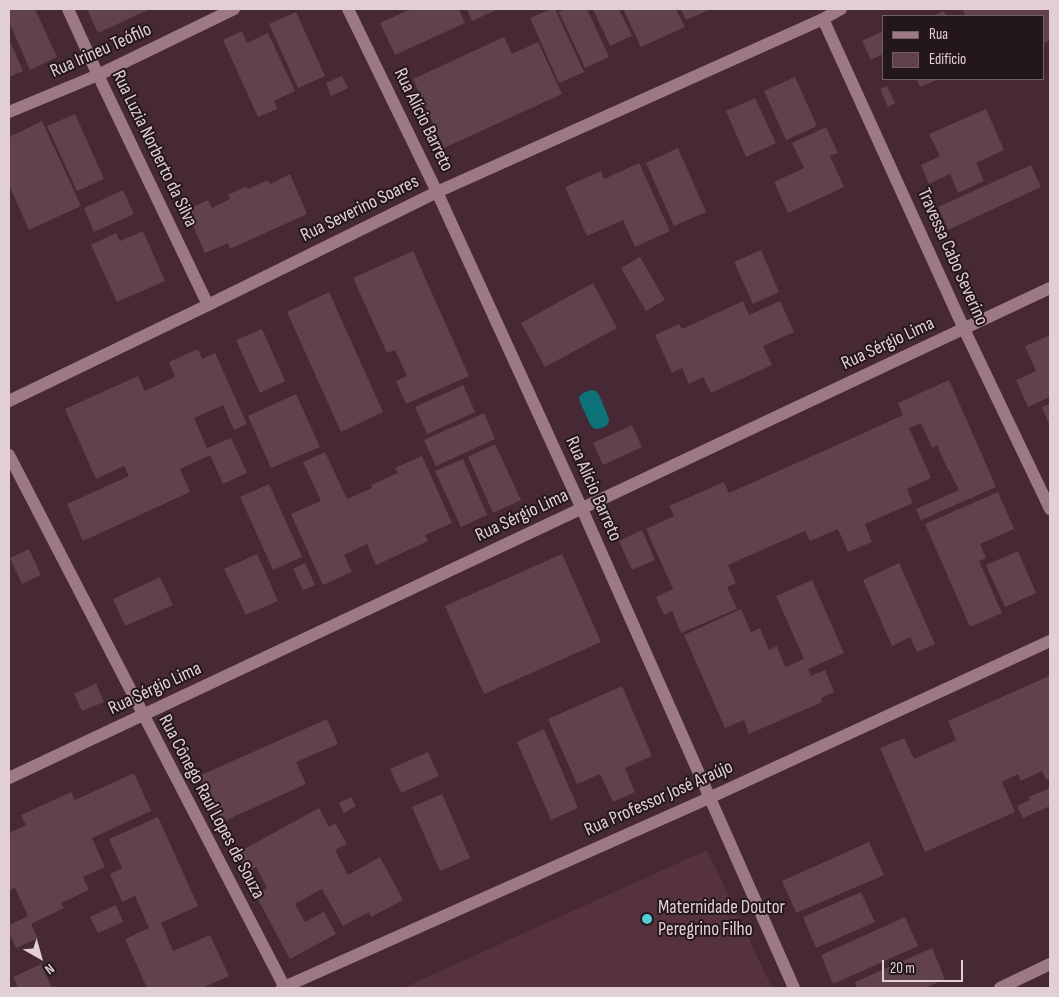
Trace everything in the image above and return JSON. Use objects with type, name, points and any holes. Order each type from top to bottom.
[{"type":"street","name":"Rua Luzia Norberto da Silva","points":[[68,9],[208,305]]},
{"type":"street","name":"Rua Irineu Teófilo","points":[[9,112],[98,75],[234,9]]},
{"type":"street","name":"Rua Alício Barreto","points":[[348,9],[437,192],[582,509],[794,988]]},
{"type":"street","name":"Rua Severino Soares","points":[[9,401],[437,192],[823,19],[841,9]]},
{"type":"street","name":"Travessa Cabo Severino","points":[[823,19],[964,329],[1050,509]]},
{"type":"street","name":"Rua Sérgio Lima","points":[[9,778],[1050,288]]},
{"type":"street","name":"Rua Cônego Raul Lopes de Souza","points":[[9,455],[284,988]]},
{"type":"street","name":"Rua Professor José Araújo","points":[[284,988],[709,798],[1050,641]]},
{"type":"street","points":[[1000,988],[1050,964]]},
{"type":"shaded area","name":"Maternidade Doutor Peregrino Filho","points":[[707,850],[772,988],[403,988]]},
{"type":"water","points":[[591,390],[596,391],[599,395],[608,416],[609,422],[606,426],[598,429],[593,428],[590,424],[579,397]]},
{"type":"building","points":[[9,9],[35,9],[57,57],[30,70],[9,22]]},
{"type":"building","points":[[87,9],[150,9],[98,33]]},
{"type":"building","points":[[411,9],[459,9],[465,23],[395,55],[380,23]]},
{"type":"building","points":[[467,9],[498,9],[472,21]]},
{"type":"building","points":[[555,9],[584,72],[559,83],[530,18]]},
{"type":"building","points":[[566,9],[587,9],[609,57],[585,68],[559,12]]},
{"type":"building","points":[[593,9],[619,9],[632,36],[610,46]]},
{"type":"building","points":[[623,9],[676,9],[685,27],[641,47]]},
{"type":"building","points":[[681,9],[711,9],[686,20]]},
{"type":"building","points":[[962,9],[1050,9],[1050,40],[1044,43],[1044,15],[965,15]]},
{"type":"building","points":[[944,11],[946,15],[935,15]]},
{"type":"building","points":[[296,12],[325,76],[298,88],[269,24]]},
{"type":"building","points":[[242,31],[247,43],[268,33],[295,91],[274,101],[277,109],[258,117],[223,40]]},
{"type":"building","points":[[882,31],[882,54],[871,60],[862,41]]},
{"type":"building","points":[[504,37],[512,54],[538,42],[562,94],[444,148],[413,79]]},
{"type":"building","points":[[9,39],[23,71],[9,77]]},
{"type":"building","points":[[342,76],[348,88],[331,96],[326,83]]},
{"type":"building","points":[[795,77],[817,126],[786,140],[764,91]]},
{"type":"building","points":[[916,80],[937,80],[920,87]]},
{"type":"building","points":[[887,86],[895,103],[888,107],[880,89]]},
{"type":"building","points":[[755,98],[776,143],[746,157],[726,111]]},
{"type":"building","points":[[986,109],[1004,150],[976,163],[984,181],[958,193],[950,174],[929,184],[921,165],[940,156],[929,134]]},
{"type":"building","points":[[75,114],[104,179],[77,191],[47,126]]},
{"type":"building","points":[[42,121],[81,206],[29,230],[9,185],[9,137]]},
{"type":"building","points":[[826,127],[838,153],[830,156],[844,187],[788,213],[774,182],[804,168],[792,143]]},
{"type":"building","points":[[678,148],[706,212],[674,226],[646,163]]},
{"type":"building","points":[[639,163],[670,231],[635,247],[623,220],[587,236],[565,187],[601,171],[604,179]]},
{"type":"building","points":[[1031,165],[1041,187],[948,230],[938,207]]},
{"type":"building","points":[[290,174],[307,214],[230,249],[228,243],[205,253],[186,210],[208,200],[212,208],[230,199],[228,195],[247,186],[248,189],[268,180],[270,184]]},
{"type":"building","points":[[123,190],[134,214],[94,232],[84,208]]},
{"type":"building","points":[[143,231],[165,281],[117,302],[91,245],[116,233],[120,241]]},
{"type":"building","points":[[761,250],[779,292],[753,304],[734,262]]},
{"type":"building","points":[[413,251],[469,376],[406,404],[396,381],[407,376],[395,350],[387,353],[353,278]]},
{"type":"building","points":[[640,257],[665,300],[646,311],[621,268]]},
{"type":"building","points":[[593,283],[617,328],[545,367],[521,323]]},
{"type":"building","points":[[329,292],[383,412],[341,432],[287,312]]},
{"type":"building","points":[[743,301],[749,315],[780,301],[794,332],[763,346],[772,365],[711,393],[703,377],[689,384],[682,368],[672,373],[655,335],[679,324],[682,329]]},
{"type":"building","points":[[262,329],[285,381],[260,393],[236,340]]},
{"type":"building","points":[[1050,335],[1050,397],[1028,407],[1016,380],[1036,371],[1025,346]]},
{"type":"building","points":[[198,349],[202,359],[215,353],[247,424],[234,430],[223,405],[194,418],[207,448],[231,438],[247,473],[223,484],[210,455],[180,469],[190,492],[83,541],[67,504],[129,476],[124,466],[96,479],[65,409],[138,376],[145,391],[175,377],[169,362]]},
{"type":"building","points":[[949,380],[996,487],[921,520],[916,509],[959,490],[937,445],[932,448],[921,423],[909,428],[931,478],[907,489],[913,503],[865,524],[872,542],[848,552],[838,529],[810,541],[805,531],[728,565],[736,583],[727,587],[737,609],[681,633],[672,611],[664,615],[656,597],[673,589],[646,529],[674,516],[669,506],[724,482],[729,493],[855,437],[903,415],[898,403]]},
{"type":"building","points":[[463,385],[475,412],[427,434],[415,407]]},
{"type":"building","points":[[296,394],[320,447],[271,468],[248,416]]},
{"type":"building","points":[[1050,404],[1050,426],[1042,407]]},
{"type":"building","points":[[484,413],[495,439],[436,466],[424,440]]},
{"type":"building","points":[[632,425],[642,447],[603,465],[593,443]]},
{"type":"building","points":[[495,444],[521,500],[493,513],[468,457]]},
{"type":"building","points":[[325,452],[347,499],[372,488],[371,485],[398,473],[395,468],[422,456],[452,523],[425,535],[428,541],[376,565],[367,544],[344,555],[352,572],[323,585],[291,514],[321,501],[303,462]]},
{"type":"building","points":[[463,459],[487,515],[461,527],[435,471]]},
{"type":"building","points":[[269,484],[302,557],[273,570],[240,497]]},
{"type":"building","points":[[998,492],[1014,529],[980,544],[986,558],[979,561],[1002,613],[970,627],[925,524]]},
{"type":"building","points":[[642,530],[655,560],[632,570],[619,541]]},
{"type":"building","points":[[29,549],[41,575],[22,584],[10,558]]},
{"type":"building","points":[[1018,551],[1036,593],[1005,607],[986,565]]},
{"type":"building","points":[[257,554],[278,601],[246,615],[224,569]]},
{"type":"building","points":[[562,554],[601,642],[484,694],[445,606]]},
{"type":"building","points":[[305,563],[315,585],[303,590],[293,569]]},
{"type":"building","points":[[899,563],[935,644],[917,652],[910,637],[892,646],[863,580]]},
{"type":"building","points":[[160,577],[173,605],[125,626],[113,599]]},
{"type":"building","points":[[812,580],[844,653],[808,669],[811,676],[825,670],[834,692],[821,698],[822,702],[749,734],[744,720],[725,728],[684,635],[741,609],[751,632],[760,628],[769,650],[777,646],[785,667],[804,659],[776,596]]},
{"type":"building","points":[[1049,676],[1050,778],[1046,780],[1042,771],[1021,781],[1018,774],[1002,782],[1015,812],[925,852],[880,748],[904,738],[914,759],[956,740],[948,721]]},
{"type":"building","points":[[96,683],[104,702],[82,711],[74,694]]},
{"type":"building","points":[[622,686],[652,756],[625,768],[635,792],[613,802],[600,774],[577,784],[548,719]]},
{"type":"building","points":[[327,719],[338,744],[296,762],[306,784],[220,823],[199,776]]},
{"type":"building","points":[[544,729],[578,808],[551,820],[517,742]]},
{"type":"building","points":[[428,752],[439,776],[401,793],[390,769]]},
{"type":"building","points":[[134,773],[151,811],[92,838],[105,867],[83,877],[89,890],[61,903],[64,908],[31,924],[38,938],[16,948],[9,933],[9,925],[28,916],[15,888],[9,890],[9,833],[26,825],[21,815],[71,792],[75,800]]},
{"type":"building","points":[[1050,788],[1050,806],[1023,818],[1017,806],[1030,800],[1028,797]]},
{"type":"building","points":[[442,794],[470,858],[440,871],[412,807]]},
{"type":"building","points":[[351,797],[356,806],[344,813],[339,803]]},
{"type":"building","points":[[319,808],[329,827],[335,823],[347,844],[335,850],[348,875],[380,857],[403,900],[371,917],[369,912],[343,926],[322,889],[295,904],[305,922],[324,912],[336,934],[290,959],[255,894],[267,888],[256,867],[247,872],[237,853]]},
{"type":"building","points":[[158,817],[198,906],[161,923],[173,951],[210,935],[229,976],[202,988],[147,988],[125,939],[149,928],[135,896],[122,902],[110,874],[122,868],[109,839]]},
{"type":"building","points":[[869,842],[884,875],[796,913],[782,881]]},
{"type":"building","points":[[861,892],[875,922],[816,948],[803,917]]},
{"type":"building","points":[[116,905],[123,922],[98,933],[90,917]]},
{"type":"building","points":[[905,917],[918,946],[833,984],[821,955]]},
{"type":"building","points":[[932,948],[945,979],[925,988],[857,988],[855,982]]},
{"type":"building","points":[[41,964],[52,988],[18,988],[13,977]]},
{"type":"place","name":"Maternidade Doutor Peregrino Filho","points":[[647,919]]}]
